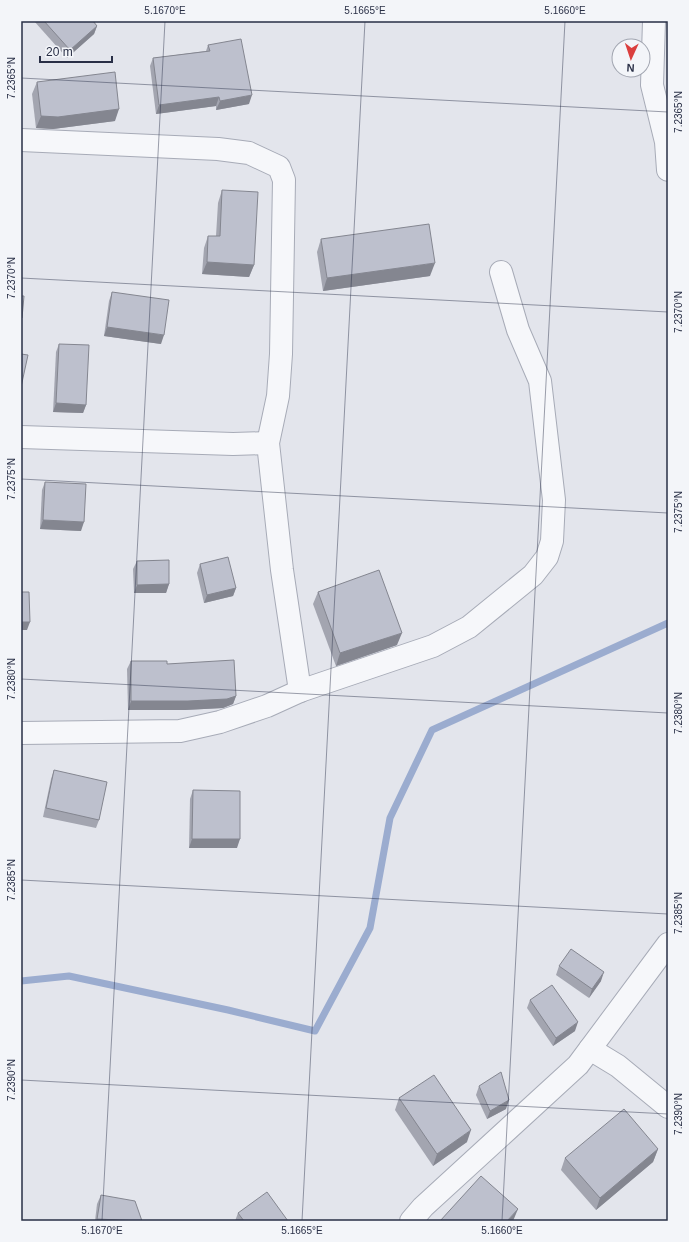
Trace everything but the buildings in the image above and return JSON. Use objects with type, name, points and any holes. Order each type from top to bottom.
[{"type":"street","points":[[654,21],[652,85],[666,142],[668,170]]},
{"type":"street","points":[[21,140],[243,152],[249,153],[280,167],[284,180],[281,354],[278,396],[268,443],[282,570],[300,691]]},
{"type":"street","points":[[21,733],[180,731],[220,722],[267,706],[300,691],[433,646],[469,627],[533,575],[546,557],[552,541],[554,500],[540,381],[518,330],[501,272]]},
{"type":"street","points":[[21,437],[225,444],[268,443]]},
{"type":"street","points":[[411,1221],[445,1186],[578,1065],[668,944]]},
{"type":"street","points":[[590,1049],[618,1066],[668,1108]]},
{"type":"waterway","points":[[21,981],[69,976],[228,1010],[315,1031],[370,928],[390,818],[432,730],[668,623]]}]
